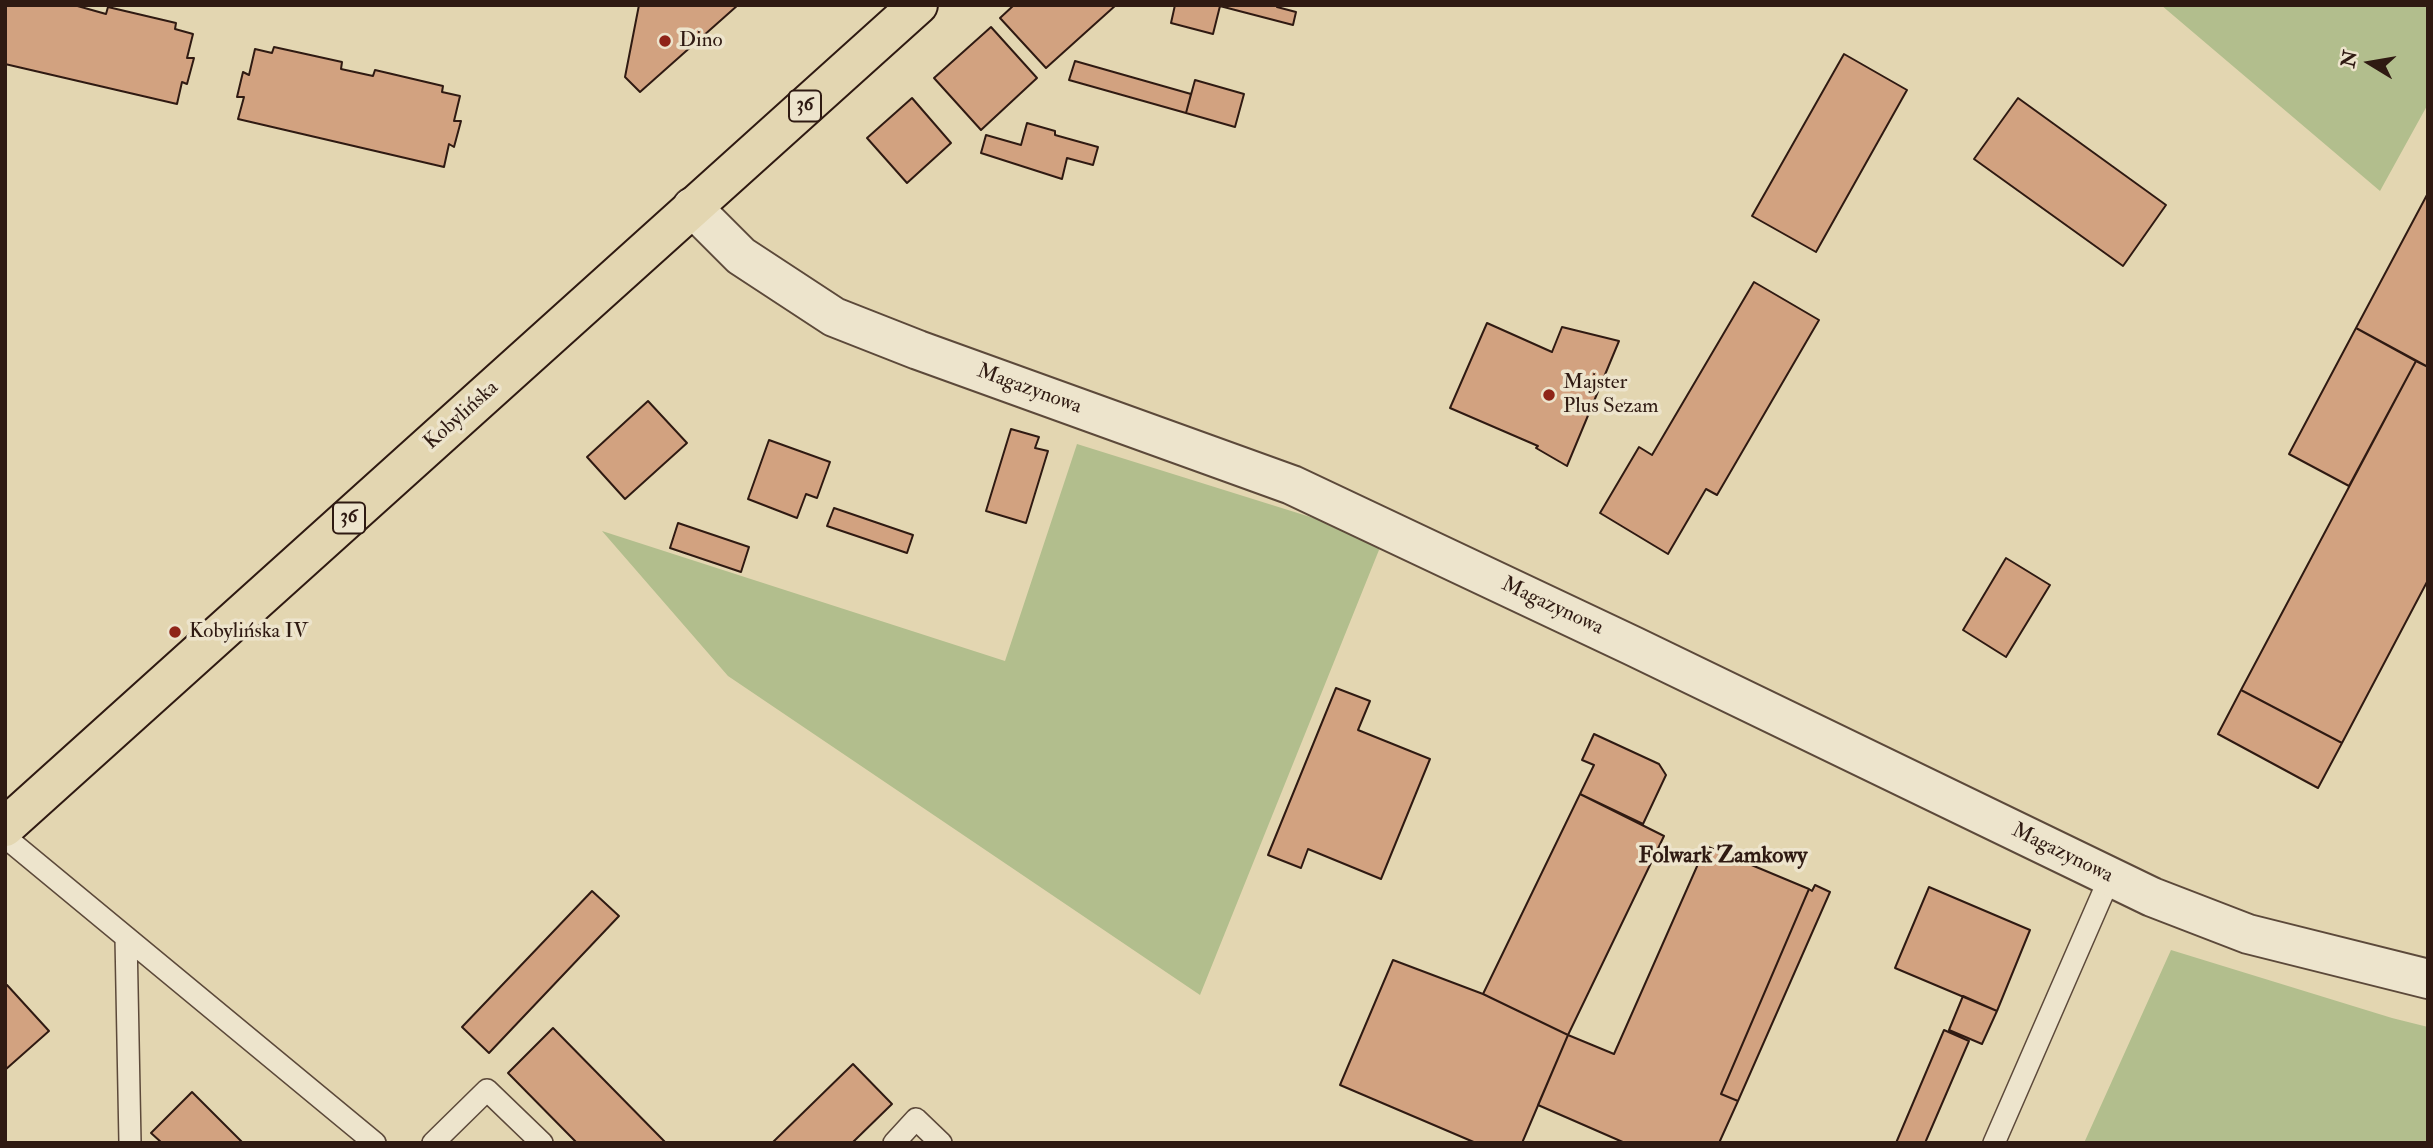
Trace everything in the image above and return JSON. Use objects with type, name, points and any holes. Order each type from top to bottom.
[{"type":"main road","name":"Kobylińska","points":[[5,827],[918,5]]},
{"type":"street","name":"Magazynowa","points":[[692,207],[741,256],[834,317],[1292,485],[1633,646],[2152,897],[2248,934],[2428,979]]},
{"type":"lane","points":[[5,838],[375,1143]]},
{"type":"lane","points":[[1994,1143],[2110,877]]},
{"type":"lane","points":[[126,937],[130,1143]]},
{"type":"lane","points":[[433,1143],[487,1090],[542,1143]]},
{"type":"lane","points":[[894,1143],[916,1119],[941,1143]]},
{"type":"green space","points":[[2161,5],[2428,5],[2428,104],[2380,191]]},
{"type":"green space","points":[[1077,444],[1336,525],[1381,545],[1200,995],[728,676],[602,531],[1005,661]]},
{"type":"green space","points":[[2171,950],[2428,1027],[2428,1143],[2084,1143]]},
{"type":"building","points":[[5,5],[74,5],[106,14],[108,7],[176,23],[175,29],[193,34],[187,58],[194,58],[187,84],[182,82],[177,104],[5,64]]},
{"type":"building","name":"Dino","points":[[639,5],[738,5],[640,92],[625,77]]},
{"type":"building","points":[[1014,5],[1116,5],[1046,68],[1000,18]]},
{"type":"building","points":[[1175,5],[1220,6],[1213,34],[1171,23]]},
{"type":"building","points":[[1216,5],[1278,5],[1277,7],[1296,12],[1293,25]]},
{"type":"building","points":[[991,27],[1037,78],[981,130],[934,78]]},
{"type":"building","points":[[274,47],[342,62],[341,69],[373,76],[375,70],[443,86],[442,92],[460,96],[454,121],[461,121],[454,147],[449,144],[444,167],[238,119],[244,97],[237,97],[243,72],[249,75],[255,49],[272,53]]},
{"type":"building","points":[[1844,54],[1907,90],[1816,252],[1752,216]]},
{"type":"building","points":[[1075,61],[1191,94],[1186,113],[1069,80]]},
{"type":"building","points":[[1195,80],[1244,94],[1235,127],[1186,113]]},
{"type":"building","points":[[912,98],[951,143],[907,183],[867,138]]},
{"type":"building","points":[[2018,98],[2166,205],[2123,266],[1974,159]]},
{"type":"building","points":[[1027,123],[1055,131],[1055,135],[1098,147],[1093,165],[1067,158],[1062,179],[981,153],[986,135],[1021,145]]},
{"type":"building","points":[[2428,193],[2428,367],[2356,328]]},
{"type":"building","points":[[1754,282],[1819,320],[1717,495],[1706,489],[1668,554],[1600,513],[1639,447],[1652,455]]},
{"type":"building","points":[[1487,323],[1552,352],[1562,327],[1619,341],[1567,466],[1536,448],[1538,446],[1450,408]]},
{"type":"building","points":[[2356,328],[2416,361],[2349,486],[2289,454]]},
{"type":"building","points":[[2416,361],[2428,367],[2428,580],[2342,743],[2241,690]]},
{"type":"building","points":[[648,401],[687,443],[625,499],[587,457]]},
{"type":"building","points":[[1011,429],[1039,437],[1035,448],[1048,451],[1026,523],[986,511]]},
{"type":"building","points":[[769,440],[830,462],[817,498],[806,494],[797,518],[748,499]]},
{"type":"building","points":[[834,508],[913,535],[907,553],[827,526]]},
{"type":"building","points":[[678,523],[749,547],[741,572],[670,548]]},
{"type":"building","points":[[2006,558],[2050,585],[2006,657],[1963,630]]},
{"type":"building","points":[[1336,688],[1370,701],[1358,730],[1430,759],[1381,879],[1308,849],[1301,868],[1268,855]]},
{"type":"building","points":[[2241,690],[2342,743],[2318,788],[2218,734]]},
{"type":"building","points":[[1594,734],[1659,764],[1666,775],[1643,824],[1580,794],[1594,765],[1582,760]]},
{"type":"building","points":[[1580,794],[1664,836],[1568,1035],[1483,994]]},
{"type":"building","points":[[1706,846],[1809,889],[1721,1094],[1738,1101],[1719,1143],[1625,1143],[1538,1105],[1568,1035],[1614,1054]]},
{"type":"building","points":[[1815,885],[1830,892],[1738,1101],[1721,1094],[1809,889],[1812,891]]},
{"type":"building","points":[[1929,887],[2030,930],[1997,1011],[1895,968]]},
{"type":"building","points":[[592,891],[619,916],[489,1053],[462,1027]]},
{"type":"building","points":[[1393,960],[1483,994],[1568,1035],[1522,1143],[1476,1143],[1340,1085]]},
{"type":"building","points":[[7,985],[49,1031],[5,1070],[5,986]]},
{"type":"building","points":[[1963,996],[1997,1011],[1982,1044],[1949,1030]]},
{"type":"building","points":[[553,1028],[666,1143],[577,1143],[508,1073]]},
{"type":"building","points":[[1944,1030],[1969,1041],[1925,1143],[1896,1143]]},
{"type":"building","points":[[853,1064],[892,1104],[852,1143],[772,1143]]},
{"type":"building","points":[[192,1092],[243,1143],[162,1143],[151,1133]]},
{"type":"place","name":"Dino","points":[[665,41]]},
{"type":"place","name":"Majster Plus Sezam","points":[[1549,395]]},
{"type":"place","name":"Kobylińska IV","points":[[175,632]]},
{"type":"district","name":"Folwark Zamkowy","points":[[1723,857]]}]
